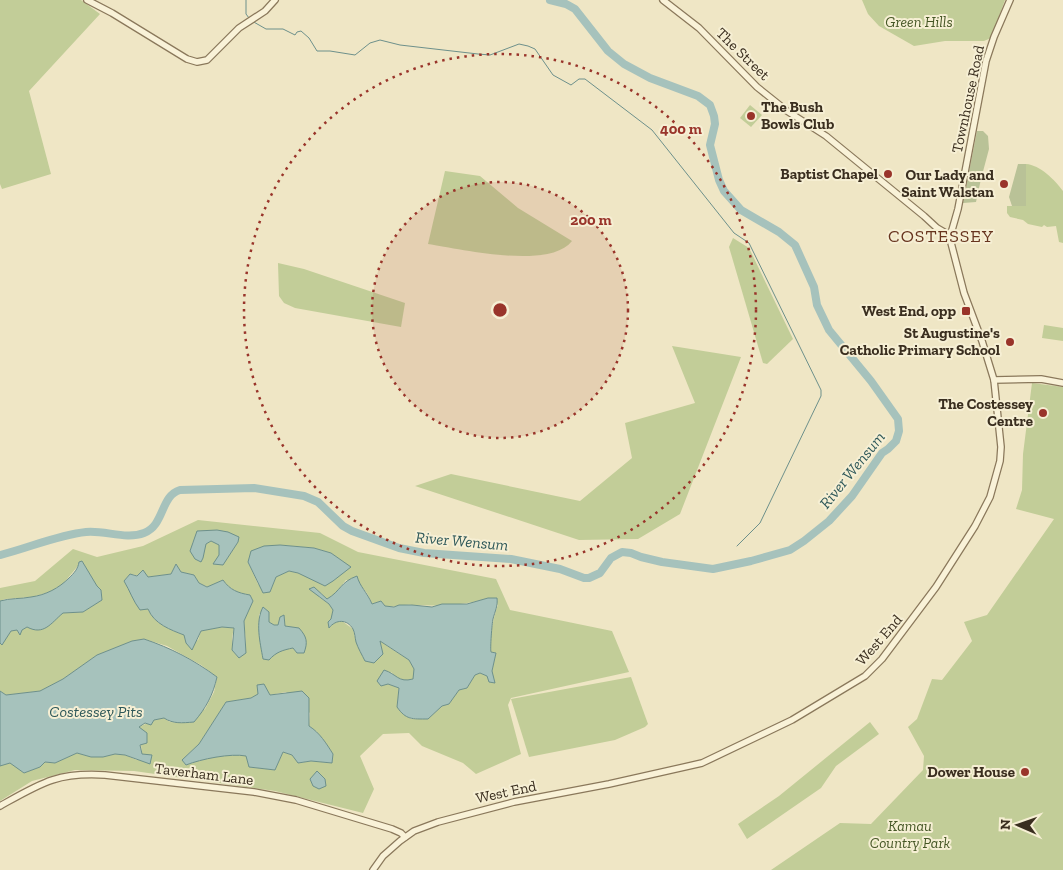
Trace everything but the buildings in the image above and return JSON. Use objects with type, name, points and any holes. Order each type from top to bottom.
[{"type":"street","points":[[87,0],[193,62],[206,60],[231,35],[250,19],[265,11],[276,0]]},
{"type":"street","name":"The Street","points":[[663,0],[699,28],[757,87],[787,111],[826,136],[898,197],[937,228],[949,235]]},
{"type":"street","name":"Townhouse Road","points":[[949,235],[958,209],[986,60],[1010,0]]},
{"type":"street","name":"West End","points":[[373,870],[383,856],[405,837],[419,829],[461,815],[514,802],[609,784],[702,763],[792,720],[866,676],[900,637],[936,588],[975,526],[990,497],[1000,461],[1001,447],[994,380],[964,293],[949,235]]},
{"type":"street","points":[[994,380],[1041,379],[1063,383]]},
{"type":"street","name":"Taverham Lane","points":[[0,806],[40,784],[58,777],[82,773],[254,792],[296,800],[392,829],[405,837]]},
{"type":"green space","points":[[0,0],[81,0],[100,14],[29,91],[51,174],[2,189],[0,184]]},
{"type":"green space","name":"Green Hills","points":[[862,0],[1005,0],[991,38],[984,41],[945,41],[914,46],[879,26],[868,14]]},
{"type":"green space","name":"The Bush Bowls Club","points":[[750,105],[762,115],[751,127],[740,118]]},
{"type":"green space","points":[[977,131],[983,131],[988,136],[989,149],[976,202],[963,203]]},
{"type":"green space","points":[[1018,164],[1026,164],[1026,206],[1012,206],[1009,197]]},
{"type":"green space","points":[[1026,164],[1042,170],[1063,191],[1063,243],[1059,242],[1056,226],[1047,227],[1044,225],[1042,227],[1028,224],[1023,220],[1010,217],[1007,213],[1007,206],[1026,206]]},
{"type":"green space","points":[[445,171],[480,176],[518,208],[572,241],[561,250],[525,256],[482,253],[428,244]]},
{"type":"green space","points":[[733,238],[749,248],[793,339],[767,364],[763,363],[729,247]]},
{"type":"green space","points":[[278,263],[304,269],[405,303],[401,327],[295,308],[284,303],[279,296]]},
{"type":"green space","points":[[1044,325],[1063,328],[1063,341],[1042,338]]},
{"type":"green space","points":[[672,346],[741,357],[680,514],[638,539],[579,540],[415,486],[451,474],[580,501],[632,458],[625,423],[695,403]]},
{"type":"green space","name":"Kamau Country Park","points":[[1032,383],[1063,387],[1063,870],[771,870],[840,823],[871,824],[923,770],[924,756],[908,727],[917,719],[932,679],[942,680],[972,641],[964,622],[987,615],[1054,519],[1016,509],[1022,490],[1023,454]]},
{"type":"green space","points":[[198,520],[320,533],[358,552],[496,579],[510,610],[612,631],[629,672],[511,698],[508,705],[521,754],[476,774],[463,763],[422,746],[409,733],[383,734],[360,756],[374,789],[363,813],[275,791],[134,771],[75,770],[32,781],[0,801],[0,766],[10,762],[24,773],[40,767],[45,762],[55,763],[77,753],[91,757],[115,754],[125,755],[137,760],[142,754],[139,727],[154,720],[164,718],[170,722],[182,723],[205,709],[214,692],[217,677],[201,665],[167,646],[144,639],[132,641],[97,655],[63,679],[40,691],[6,695],[0,691],[0,643],[2,644],[11,631],[45,622],[63,613],[83,612],[102,600],[101,590],[97,587],[82,561],[63,584],[52,591],[33,597],[0,601],[0,588],[35,581],[73,549],[97,557],[143,546]],"holes":[[[198,531],[238,542],[227,559],[219,555],[219,544],[211,541],[206,544],[192,544]],[[280,545],[314,548],[331,553],[350,567],[333,581],[289,571],[276,577],[270,592],[258,584],[248,562]],[[176,564],[181,572],[194,575],[199,583],[208,587],[223,580],[235,590],[250,595],[253,601],[244,621],[246,643],[239,658],[232,650],[234,628],[222,627],[201,631],[198,640],[186,643],[184,635],[163,626],[154,619],[148,609],[135,603],[131,591],[124,581],[130,574],[147,577],[171,574]],[[346,580],[363,588],[372,604],[381,601],[385,606],[450,605],[488,598],[498,605],[491,636],[491,652],[496,653],[492,671],[487,676],[480,673],[475,675],[467,688],[459,690],[449,704],[442,706],[428,719],[411,719],[397,707],[399,688],[388,684],[391,672],[401,680],[414,679],[414,669],[409,660],[379,640],[356,641],[353,629],[342,621],[334,622],[330,627],[333,610],[329,604],[319,597],[321,593],[327,599],[335,594]],[[269,612],[269,622],[274,625],[278,625],[284,616],[285,626],[297,653],[293,648],[282,650],[263,659],[259,614]],[[257,686],[270,695],[286,692],[310,713],[309,726],[320,735],[333,754],[332,763],[311,761],[299,763],[292,755],[283,752],[275,770],[250,767],[246,755],[216,757],[186,765],[182,760],[199,744],[226,702],[251,698],[259,694]]]},
{"type":"green space","points":[[631,677],[648,724],[645,727],[615,740],[529,757],[511,699]]},
{"type":"green space","points":[[870,722],[879,734],[836,766],[821,788],[747,839],[738,824],[779,796]]},
{"type":"water","points":[[217,530],[239,537],[238,542],[223,565],[213,564],[219,555],[219,545],[211,541],[206,544],[201,562],[195,559],[190,551],[197,531]]},
{"type":"water","points":[[280,545],[314,548],[331,553],[351,567],[325,586],[298,573],[289,571],[276,577],[270,592],[263,593],[248,562],[251,551],[264,546]]},
{"type":"water","points":[[82,561],[101,590],[102,600],[83,612],[63,613],[43,629],[38,630],[27,627],[22,630],[20,635],[17,630],[11,631],[2,645],[0,643],[0,601],[42,595],[61,585],[74,573],[79,562]]},
{"type":"water","points":[[176,564],[181,572],[194,575],[199,583],[207,587],[223,580],[235,590],[250,595],[253,601],[244,621],[246,653],[239,658],[232,650],[234,628],[222,627],[201,631],[192,650],[186,643],[184,635],[168,629],[154,619],[148,609],[140,610],[124,581],[130,574],[137,576],[143,570],[148,577],[171,574]]},
{"type":"water","points":[[357,576],[372,604],[381,601],[385,606],[412,605],[432,607],[442,604],[467,604],[488,598],[497,598],[491,646],[491,652],[496,653],[492,671],[495,683],[489,682],[487,676],[480,673],[475,675],[467,688],[459,690],[449,704],[442,706],[428,719],[414,719],[403,714],[397,707],[399,688],[388,684],[381,686],[377,681],[384,670],[404,680],[413,679],[414,669],[409,660],[380,641],[383,654],[374,663],[365,661],[351,626],[341,621],[329,628],[328,622],[331,619],[333,610],[329,604],[309,589],[314,587],[327,599],[347,581]]},
{"type":"water","points":[[263,607],[269,612],[269,622],[274,625],[278,625],[280,617],[284,615],[285,626],[299,628],[306,640],[304,653],[297,653],[293,648],[274,655],[269,660],[263,659],[259,619]]},
{"type":"water","name":"Costessey Pits","points":[[144,639],[182,655],[217,677],[208,701],[194,722],[174,722],[164,718],[154,720],[151,725],[145,723],[139,727],[147,733],[147,743],[140,745],[142,754],[152,755],[150,764],[125,755],[115,754],[91,757],[77,753],[55,763],[45,762],[40,767],[24,773],[10,763],[0,766],[0,691],[6,695],[40,691],[63,679],[97,655],[132,641]]},
{"type":"water","points":[[264,684],[270,695],[302,691],[309,698],[309,726],[320,735],[333,754],[332,763],[311,761],[298,763],[292,755],[283,752],[275,770],[249,767],[246,756],[240,755],[216,757],[186,765],[182,760],[199,744],[226,702],[251,698],[258,694],[257,685]]},
{"type":"water","points":[[317,771],[325,779],[326,786],[319,789],[313,786],[310,779]]},
{"type":"waterway","points":[[246,0],[246,14],[249,18]]},
{"type":"waterway","name":"River Wensum","points":[[0,555],[54,539],[86,532],[130,536],[144,533],[156,524],[169,498],[180,490],[254,488],[304,496],[318,502],[343,526],[352,531],[399,548],[424,553],[511,559],[560,569],[584,578],[600,573],[611,558],[622,552],[662,562],[713,569],[751,561],[790,550],[829,521],[852,496],[882,453],[896,441],[899,431],[898,419],[871,381],[829,330],[817,305],[814,287],[795,245],[779,232],[741,210],[724,191],[719,180],[710,145],[715,124],[710,105],[698,96],[650,78],[624,64],[608,51],[575,9],[566,4],[550,0]]},
{"type":"waterway","points":[[252,21],[266,29],[283,29],[295,35],[301,31],[309,38],[317,51],[355,55],[370,43],[380,40],[400,45],[490,55],[519,44],[528,46],[535,49],[553,75],[571,85],[579,79],[585,79],[652,130],[734,233],[749,243],[821,390],[821,396],[760,523],[737,546]]},
{"type":"place","name":"The Bush Bowls Club","points":[[751,116]]},
{"type":"place","name":"Baptist Chapel","points":[[888,174]]},
{"type":"place","name":"Our Lady and Saint Walstan","points":[[1004,184]]},
{"type":"place","name":"West End, opp","points":[[966,311]]},
{"type":"place","name":"St Augustine's Catholic Primary School","points":[[1010,342]]},
{"type":"place","name":"The Costessey Centre","points":[[1043,413]]},
{"type":"place","name":"Dower House","points":[[1025,772]]},
{"type":"district","name":"COSTESSEY","points":[[941,236]]}]
